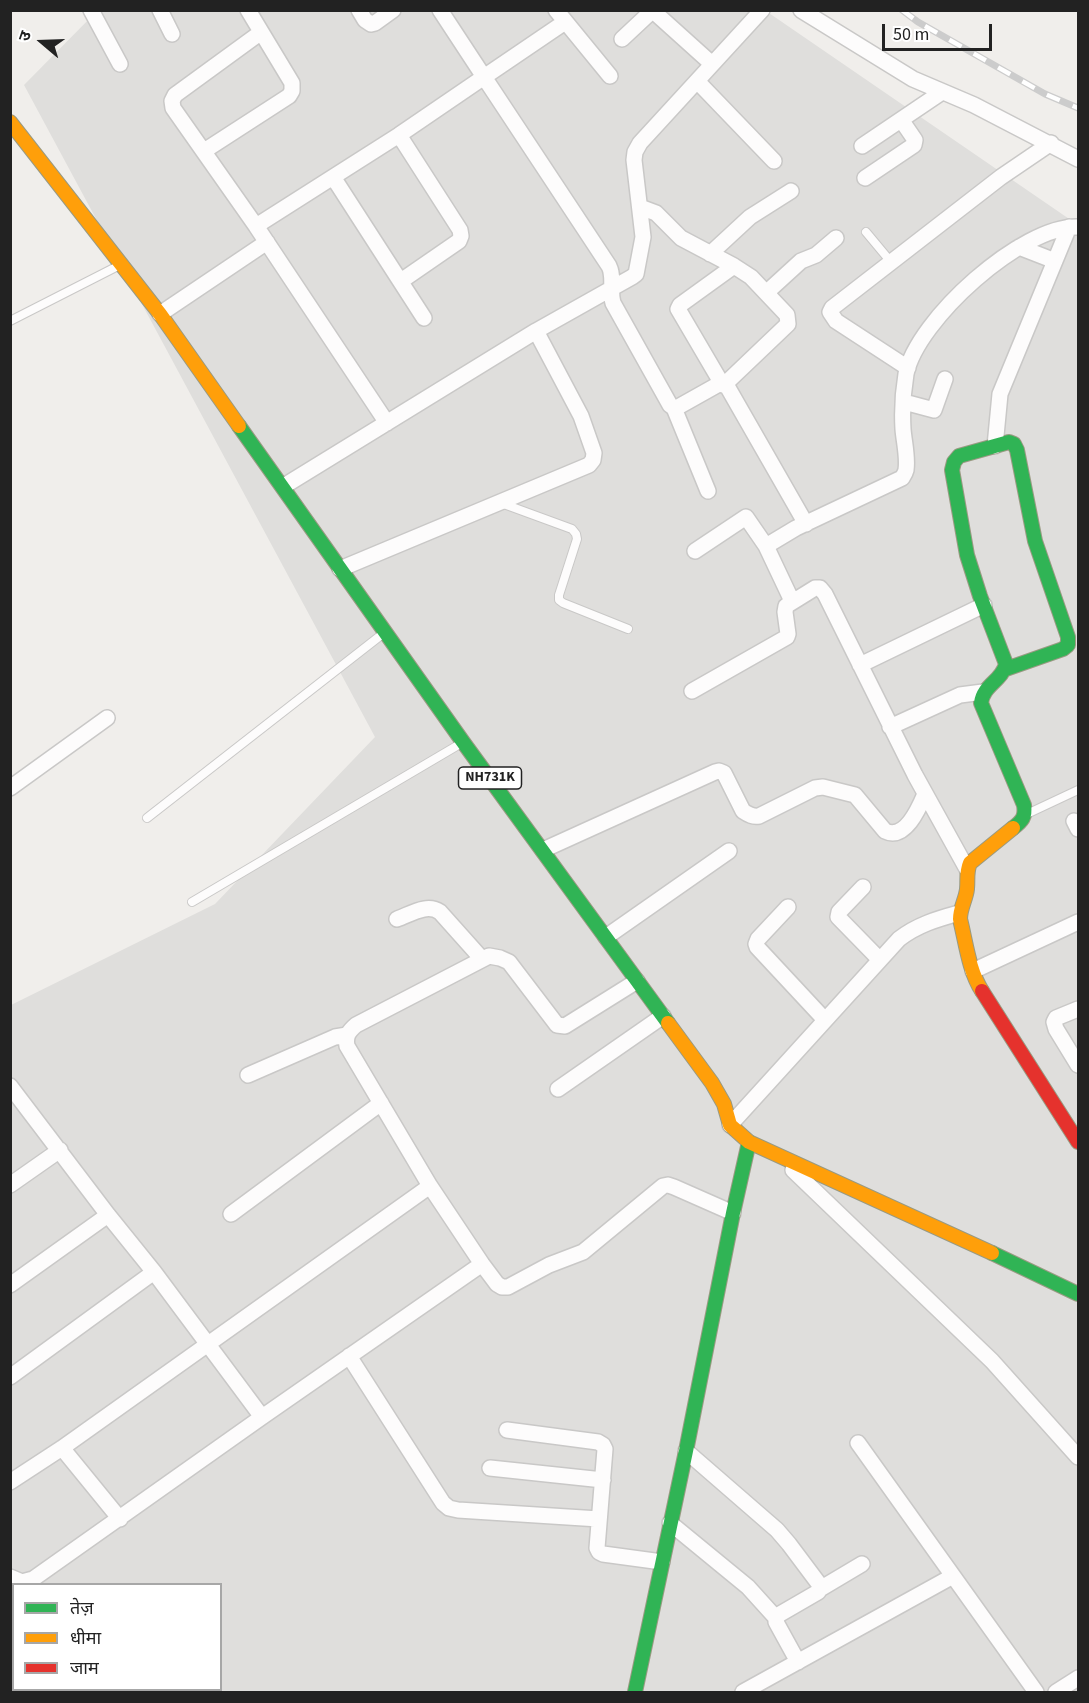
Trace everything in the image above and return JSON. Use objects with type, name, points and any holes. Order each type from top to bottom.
[{"type":"main road","name":"NH731K","points":[[10,122],[160,314],[284,486],[340,569],[719,1093],[730,1125],[749,1142],[1078,1294]]},
{"type":"main road","points":[[1006,669],[967,555],[952,470],[959,456],[1008,442],[1014,444],[1017,450],[1035,541],[1068,637],[1068,645],[1006,669],[983,692],[981,703],[1022,799],[1025,815],[1022,821],[970,863],[967,869],[967,890],[959,913],[973,971],[986,998],[1078,1142]]},
{"type":"main road","points":[[631,1691],[662,1562],[749,1142]]},
{"type":"street","points":[[91,10],[120,63]]},
{"type":"street","points":[[160,10],[172,34]]},
{"type":"street","points":[[204,151],[289,96],[292,91],[292,83],[248,10]]},
{"type":"street","points":[[359,10],[370,24],[393,10]]},
{"type":"street","points":[[440,10],[609,266],[612,276],[613,303],[670,405],[674,408],[708,491]]},
{"type":"street","points":[[284,486],[536,331],[632,278],[636,274],[643,237],[635,152],[640,143],[762,10]]},
{"type":"street","points":[[801,10],[913,79],[974,105],[1078,159]]},
{"type":"street","points":[[622,39],[652,11],[712,64]]},
{"type":"street","points":[[256,226],[399,135],[484,77],[561,16],[610,76]]},
{"type":"street","points":[[260,33],[175,95],[172,101],[173,108],[267,242],[387,423]]},
{"type":"street","points":[[697,81],[774,161]]},
{"type":"street","points":[[862,146],[942,92]]},
{"type":"street","points":[[865,178],[914,145],[915,140],[902,121]]},
{"type":"street","points":[[399,135],[460,230],[459,241],[400,280]]},
{"type":"street","points":[[908,368],[837,321],[830,312],[832,308],[1001,177],[1051,143]]},
{"type":"street","points":[[333,177],[424,318]]},
{"type":"street","points":[[710,254],[750,217],[791,191]]},
{"type":"street","points":[[640,207],[656,213],[681,238],[751,277],[787,315],[788,324],[723,384],[674,408]]},
{"type":"street","points":[[766,546],[902,478],[906,469],[903,420],[908,368],[918,346],[945,308],[982,274],[1042,234],[1074,227]]},
{"type":"street","points":[[995,446],[1000,394],[1055,261],[1074,227]]},
{"type":"street","points":[[766,293],[801,261],[816,255],[836,238]]},
{"type":"street","points":[[160,314],[267,242]]},
{"type":"street","points":[[1019,248],[1055,261]]},
{"type":"street","points":[[734,266],[680,305],[678,309],[806,524]]},
{"type":"street","points":[[340,569],[589,465],[594,453],[576,405],[536,331]]},
{"type":"street","points":[[904,402],[934,410],[945,379]]},
{"type":"street","points":[[696,551],[746,517],[766,546],[792,601]]},
{"type":"street","points":[[692,691],[786,638],[788,634],[785,608],[792,601],[820,588],[925,794],[967,869]]},
{"type":"street","points":[[860,665],[984,605]]},
{"type":"street","points":[[891,728],[960,695],[983,692]]},
{"type":"street","points":[[10,788],[106,718]]},
{"type":"street","points":[[543,850],[719,771],[724,773],[743,811],[748,815],[759,816],[815,788],[823,787],[855,795],[889,833],[894,833],[912,821],[925,794]]},
{"type":"street","points":[[606,937],[729,851]]},
{"type":"street","points":[[863,887],[839,912],[838,917],[880,960]]},
{"type":"street","points":[[397,919],[428,907],[434,908],[441,912],[482,959]]},
{"type":"street","points":[[788,907],[758,939],[757,947],[825,1020]]},
{"type":"street","points":[[730,1125],[899,939],[924,924],[959,913]]},
{"type":"street","points":[[973,971],[1078,922]]},
{"type":"street","points":[[637,981],[565,1026],[561,1026],[557,1025],[509,962],[489,956],[356,1024],[349,1030],[346,1038],[347,1046],[430,1186],[482,1264],[497,1284],[502,1287],[508,1287],[549,1265],[583,1252],[663,1186],[668,1185],[733,1213]]},
{"type":"street","points":[[1078,1009],[1056,1018],[1054,1022],[1078,1065]]},
{"type":"street","points":[[558,1089],[663,1016]]},
{"type":"street","points":[[248,1076],[335,1037],[347,1035]]},
{"type":"street","points":[[11,1086],[262,1417]]},
{"type":"street","points":[[231,1214],[381,1103]]},
{"type":"street","points":[[10,1185],[60,1150]]},
{"type":"street","points":[[776,1154],[992,1361],[1078,1457]]},
{"type":"street","points":[[10,1482],[62,1448],[430,1186]]},
{"type":"street","points":[[10,1285],[108,1215]]},
{"type":"street","points":[[10,1577],[22,1582],[33,1579],[482,1264]]},
{"type":"street","points":[[10,1377],[154,1272]]},
{"type":"street","points":[[349,1356],[443,1503],[449,1508],[599,1520]]},
{"type":"street","points":[[507,1430],[598,1442],[603,1445],[605,1449],[597,1548],[599,1552],[662,1562]]},
{"type":"street","points":[[858,1443],[1036,1692]]},
{"type":"street","points":[[62,1448],[120,1519]]},
{"type":"street","points":[[686,1450],[777,1530],[816,1579],[820,1589]]},
{"type":"street","points":[[490,1468],[603,1480]]},
{"type":"street","points":[[670,1523],[748,1587],[776,1618],[798,1662]]},
{"type":"street","points":[[776,1618],[862,1564]]},
{"type":"street","points":[[743,1692],[953,1576]]},
{"type":"street","points":[[1056,1692],[1078,1678]]},
{"type":"lane","points":[[866,232],[891,262]]},
{"type":"lane","points":[[10,321],[121,264]]},
{"type":"lane","points":[[499,502],[572,529],[577,539],[559,595],[560,600],[628,629]]},
{"type":"lane","points":[[147,818],[386,632]]},
{"type":"lane","points":[[192,902],[464,742]]},
{"type":"lane","points":[[1025,815],[1078,789]]},
{"type":"shaded area","points":[[97,11],[766,11],[1078,225],[1078,1692],[11,1692],[11,1005],[215,904],[375,737],[24,85]]},
{"type":"railway","points":[[902,10],[918,22],[1045,94],[1078,108]]},
{"type":"traffic: fast","points":[[239,426],[463,742],[668,1023]]},
{"type":"traffic: fast","points":[[1006,669],[1063,649],[1068,645],[1068,637],[1035,541],[1017,450],[1014,444],[1009,442],[959,456],[952,470],[967,555],[1006,664],[1001,675],[985,692],[981,703],[1024,805],[1023,818],[1013,828]]},
{"type":"traffic: fast","points":[[635,1692],[749,1142]]},
{"type":"traffic: fast","points":[[992,1253],[1078,1294]]},
{"type":"traffic: slow","points":[[10,122],[160,314],[239,426]]},
{"type":"traffic: slow","points":[[982,991],[971,966],[960,919],[966,893],[968,869],[970,863],[1013,828]]},
{"type":"traffic: slow","points":[[668,1023],[712,1083],[724,1104],[730,1125],[749,1142],[992,1253]]},
{"type":"traffic: jam","points":[[982,991],[1078,1142]]}]
